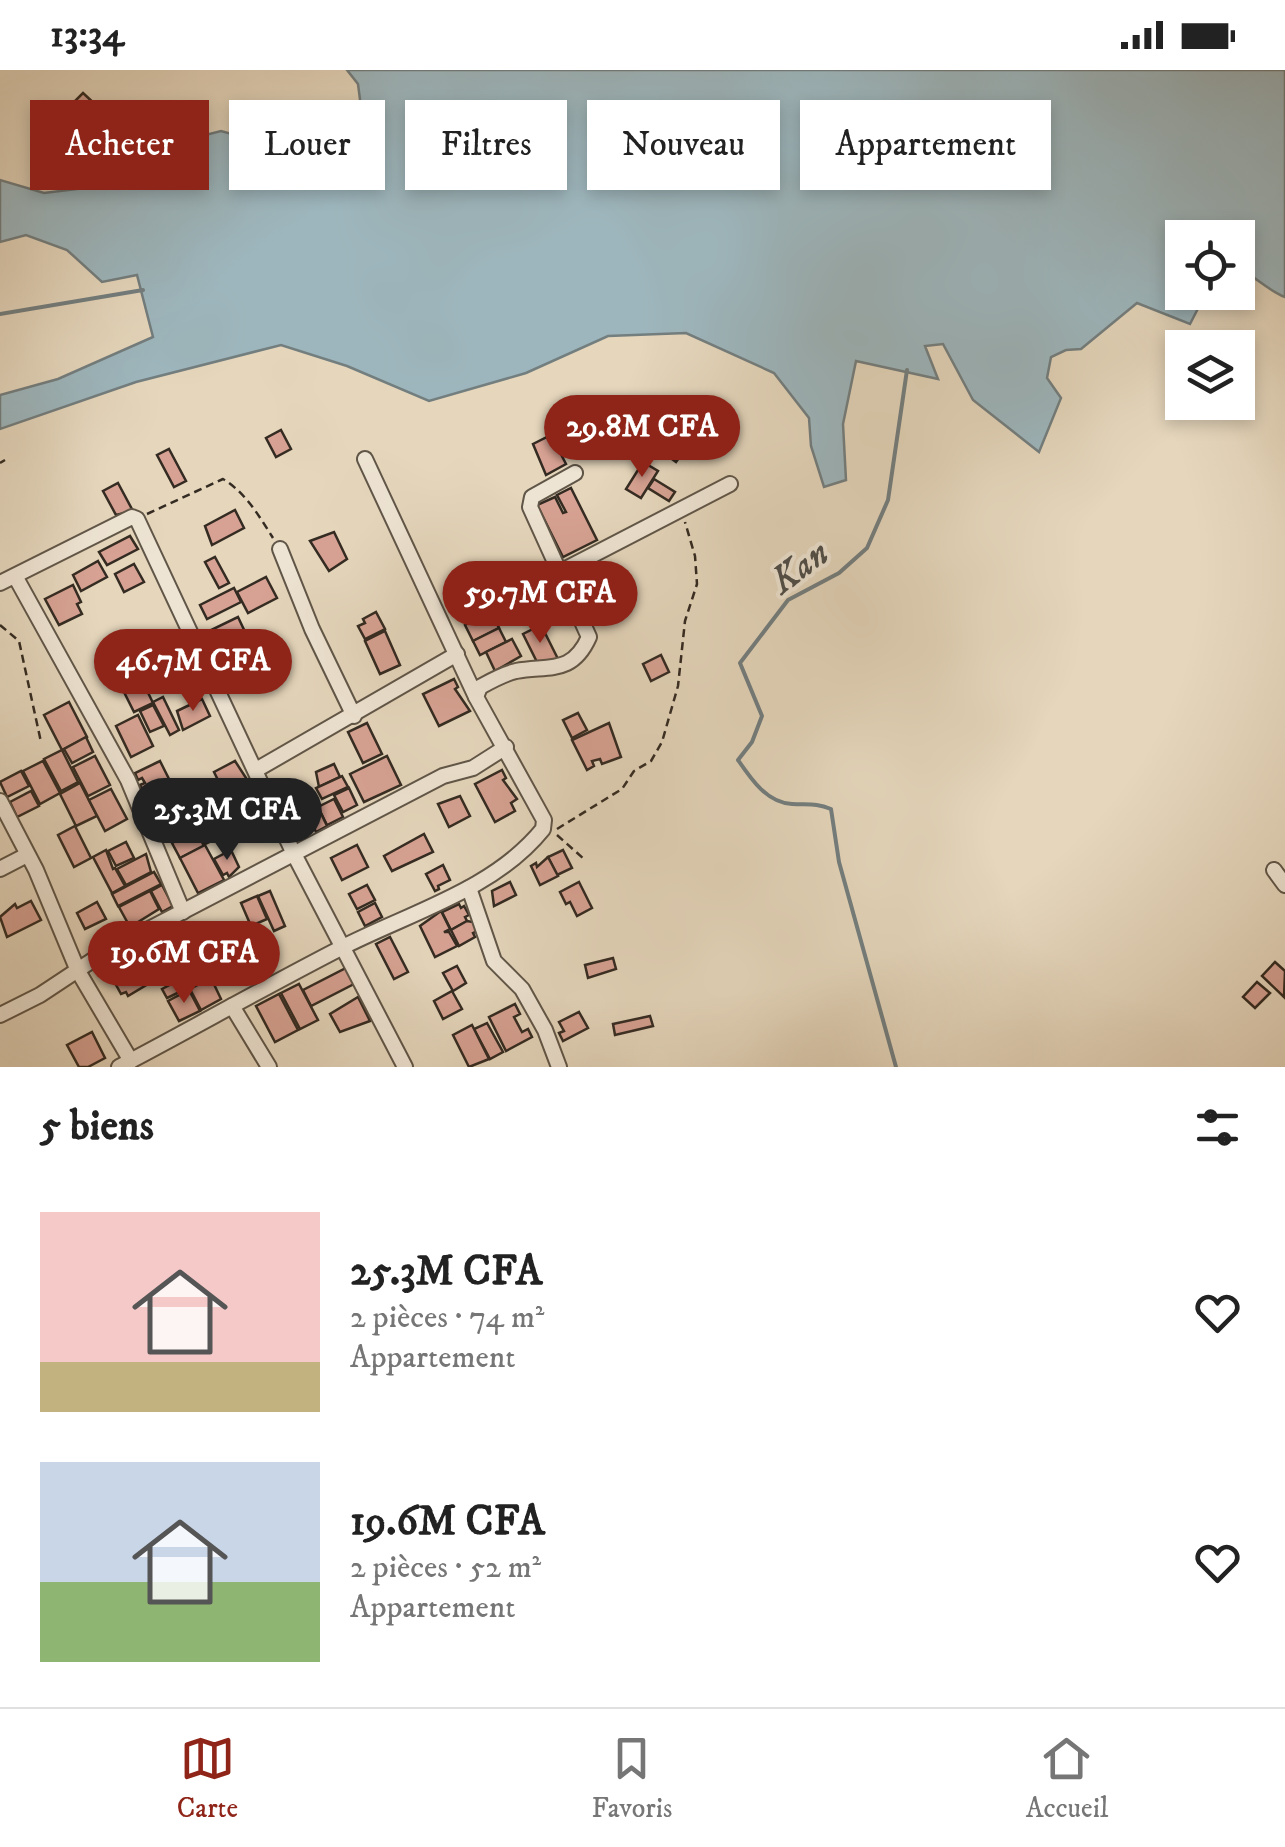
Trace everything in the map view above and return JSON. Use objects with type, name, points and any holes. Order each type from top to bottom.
[{"type":"street","points":[[0,801],[125,1064],[344,946],[468,888],[511,860],[544,829],[544,820],[476,697],[365,459]]},
{"type":"street","points":[[476,697],[480,687],[494,678],[517,671],[564,666],[582,652],[589,637],[530,507],[532,497],[575,473]]},
{"type":"street","points":[[560,572],[730,484]]},
{"type":"street","points":[[0,584],[132,517],[137,520],[294,854],[405,1067]]},
{"type":"street","points":[[280,549],[312,629],[354,716]]},
{"type":"street","points":[[15,576],[128,780],[183,912]]},
{"type":"street","points":[[256,770],[457,654]]},
{"type":"street","points":[[0,1015],[105,952],[444,776],[473,768],[506,746]]},
{"type":"street","points":[[0,869],[27,855]]},
{"type":"street","points":[[1274,870],[1285,886]]},
{"type":"street","points":[[468,888],[494,961],[522,989],[545,1030],[558,1067]]},
{"type":"street","points":[[232,1006],[268,1067]]},
{"type":"path","points":[[137,520],[223,479],[251,505],[280,549]]},
{"type":"path","points":[[584,859],[564,838],[551,832],[622,789],[634,771],[651,760],[662,742],[678,686],[685,621],[697,584],[696,556],[681,512]]},
{"type":"path","points":[[0,625],[18,641],[41,742]]},
{"type":"water","points":[[347,70],[1285,70],[1285,297],[1255,279],[1255,220],[1165,220],[1165,310],[1197,310],[1190,324],[1137,303],[1081,349],[1051,357],[1047,378],[1061,398],[1039,452],[973,400],[943,344],[925,346],[938,379],[856,361],[843,424],[846,480],[824,487],[811,446],[809,418],[774,373],[686,333],[608,336],[526,373],[429,401],[347,366],[281,345],[136,382],[0,429],[0,395],[58,379],[153,337],[137,275],[102,282],[67,250],[26,235],[0,242],[0,180],[44,193],[209,190],[209,134],[221,131],[229,133],[229,190],[385,190],[385,100],[360,100],[358,84]]},
{"type":"building","points":[[660,429],[686,448],[676,462],[650,443]]},
{"type":"building","points":[[281,430],[291,449],[276,457],[266,438]]},
{"type":"building","points":[[551,435],[566,464],[546,475],[533,444]]},
{"type":"building","points":[[169,449],[186,481],[174,487],[157,455]]},
{"type":"building","points":[[643,462],[658,471],[641,498],[626,489]]},
{"type":"building","points":[[654,479],[675,492],[669,501],[648,488]]},
{"type":"building","points":[[118,483],[133,511],[116,515],[103,491]]},
{"type":"building","points":[[571,488],[597,540],[563,557],[537,505],[555,497],[563,513],[566,512],[557,495]]},
{"type":"building","points":[[235,510],[244,528],[212,545],[205,526]]},
{"type":"building","points":[[334,532],[347,559],[329,571],[310,541]]},
{"type":"building","points":[[130,536],[138,549],[107,565],[99,552]]},
{"type":"building","points":[[215,557],[229,583],[219,588],[205,562]]},
{"type":"building","points":[[98,561],[107,577],[81,591],[73,575]]},
{"type":"building","points":[[134,564],[144,582],[124,592],[115,574]]},
{"type":"building","points":[[508,569],[520,594],[506,601],[494,576]]},
{"type":"building","points":[[266,577],[277,598],[248,613],[237,592]]},
{"type":"building","points":[[73,585],[82,614],[59,625],[45,599]]},
{"type":"building","points":[[234,588],[241,602],[207,619],[200,605]]},
{"type":"building","points":[[376,612],[385,629],[365,639],[358,626]]},
{"type":"building","points":[[491,612],[499,628],[473,641],[465,625]]},
{"type":"building","points":[[238,617],[246,634],[220,647],[211,630]]},
{"type":"building","points":[[541,625],[558,659],[540,668],[523,634]]},
{"type":"building","points":[[499,628],[506,642],[480,655],[473,641]]},
{"type":"building","points":[[255,631],[275,672],[260,679],[240,638]]},
{"type":"building","points":[[385,631],[400,665],[380,674],[365,641]]},
{"type":"building","points":[[512,639],[521,656],[495,671],[486,652]]},
{"type":"building","points":[[661,655],[669,672],[651,681],[643,664]]},
{"type":"building","points":[[137,670],[153,703],[134,712],[118,680]]},
{"type":"building","points":[[454,679],[458,687],[455,689],[470,711],[439,726],[423,694]]},
{"type":"building","points":[[163,697],[179,730],[170,735],[153,702]]},
{"type":"building","points":[[202,699],[210,716],[183,730],[177,711]]},
{"type":"building","points":[[69,702],[87,737],[62,750],[44,715]]},
{"type":"building","points":[[153,705],[164,726],[150,732],[140,711]]},
{"type":"building","points":[[578,713],[587,730],[572,738],[563,720]]},
{"type":"building","points":[[138,715],[153,746],[131,757],[116,726]]},
{"type":"building","points":[[367,723],[382,754],[363,763],[348,732]]},
{"type":"building","points":[[609,723],[621,757],[602,764],[600,759],[592,761],[594,766],[587,770],[572,740]]},
{"type":"building","points":[[86,737],[93,752],[72,763],[64,749]]},
{"type":"building","points":[[62,750],[78,782],[61,791],[44,759]]},
{"type":"building","points":[[95,756],[110,785],[88,796],[73,767]]},
{"type":"building","points":[[387,756],[401,785],[364,802],[350,774]]},
{"type":"building","points":[[43,761],[60,793],[40,804],[23,771]]},
{"type":"building","points":[[160,761],[169,779],[144,792],[140,785],[145,783],[135,773]]},
{"type":"building","points":[[235,761],[248,781],[224,792],[214,772]]},
{"type":"building","points":[[334,764],[340,777],[319,787],[316,772]]},
{"type":"building","points":[[502,770],[506,778],[503,780],[517,799],[511,803],[515,811],[495,822],[475,784]]},
{"type":"building","points":[[21,771],[29,786],[7,797],[0,782]]},
{"type":"building","points":[[342,776],[348,787],[322,799],[316,788]]},
{"type":"building","points":[[80,783],[97,816],[76,826],[60,794]]},
{"type":"building","points":[[349,788],[357,805],[343,812],[334,795]]},
{"type":"building","points":[[111,789],[127,819],[105,831],[89,800]]},
{"type":"building","points":[[31,791],[39,806],[17,817],[10,802]]},
{"type":"building","points":[[460,796],[470,816],[449,827],[438,804]]},
{"type":"building","points":[[334,799],[343,817],[327,825],[318,807]]},
{"type":"building","points":[[231,801],[234,807],[238,805],[246,821],[223,833],[212,810]]},
{"type":"building","points":[[202,802],[220,837],[205,844],[187,810]]},
{"type":"building","points":[[318,807],[327,826],[316,832],[307,813]]},
{"type":"building","points":[[75,826],[91,858],[74,867],[58,835]]},
{"type":"building","points":[[196,831],[204,846],[180,858],[172,843]]},
{"type":"building","points":[[424,834],[433,852],[392,871],[384,856]]},
{"type":"building","points":[[126,842],[134,858],[116,866],[108,851]]},
{"type":"building","points":[[205,845],[224,880],[198,893],[180,858]]},
{"type":"building","points":[[357,845],[368,867],[342,880],[331,858]]},
{"type":"building","points":[[106,850],[125,886],[112,893],[93,857]]},
{"type":"building","points":[[231,850],[239,867],[229,877],[227,873],[223,875],[214,859]]},
{"type":"building","points":[[563,850],[572,868],[557,875],[548,857]]},
{"type":"building","points":[[146,854],[151,872],[126,885],[117,869]]},
{"type":"building","points":[[548,857],[558,876],[540,885],[531,866],[536,863],[537,867]]},
{"type":"building","points":[[443,865],[450,880],[435,891],[426,874]]},
{"type":"building","points":[[154,872],[161,884],[118,906],[112,894]]},
{"type":"building","points":[[510,882],[516,895],[494,906],[492,891]]},
{"type":"building","points":[[579,882],[592,908],[577,916],[560,892]]},
{"type":"building","points":[[162,885],[173,906],[162,912],[151,891]]},
{"type":"building","points":[[367,885],[375,900],[357,909],[349,894]]},
{"type":"building","points":[[150,891],[159,909],[130,927],[119,907]]},
{"type":"building","points":[[270,891],[285,926],[274,931],[258,896]]},
{"type":"building","points":[[257,896],[267,919],[251,926],[241,903]]},
{"type":"building","points":[[31,901],[41,920],[7,937],[0,917],[15,904],[17,908]]},
{"type":"building","points":[[97,902],[106,919],[85,929],[77,913]]},
{"type":"building","points":[[375,903],[382,917],[365,926],[358,912]]},
{"type":"building","points":[[459,904],[469,915],[465,917],[467,921],[451,930],[442,912]]},
{"type":"building","points":[[441,911],[450,929],[444,932],[449,932],[457,946],[435,957],[420,926]]},
{"type":"building","points":[[473,922],[477,931],[473,933],[475,937],[459,946],[451,930]]},
{"type":"building","points":[[185,931],[197,955],[182,963],[172,942]]},
{"type":"building","points":[[390,937],[408,972],[394,979],[376,944]]},
{"type":"building","points":[[138,957],[153,981],[128,996],[126,992],[121,994],[109,972]]},
{"type":"building","points":[[613,958],[616,969],[588,978],[585,965]]},
{"type":"building","points":[[1275,962],[1285,971],[1284,997],[1262,976]]},
{"type":"building","points":[[457,966],[466,983],[453,991],[443,973]]},
{"type":"building","points":[[205,967],[210,976],[189,987],[184,977]]},
{"type":"building","points":[[346,968],[354,984],[311,1006],[303,990]]},
{"type":"building","points":[[183,978],[188,988],[167,998],[162,989]]},
{"type":"building","points":[[211,978],[221,999],[201,1010],[190,989]]},
{"type":"building","points":[[1257,982],[1270,993],[1255,1008],[1243,997]]},
{"type":"building","points":[[299,984],[318,1020],[300,1029],[281,993]]},
{"type":"building","points":[[189,990],[200,1011],[179,1021],[168,1001]]},
{"type":"building","points":[[452,991],[462,1009],[443,1019],[434,1001]]},
{"type":"building","points":[[279,994],[298,1030],[275,1042],[256,1006]]},
{"type":"building","points":[[358,997],[370,1021],[340,1032],[330,1014]]},
{"type":"building","points":[[515,1004],[520,1014],[514,1017],[522,1032],[528,1029],[532,1037],[506,1051],[489,1017]]},
{"type":"building","points":[[579,1012],[588,1028],[563,1041],[559,1033],[564,1031],[559,1022]]},
{"type":"building","points":[[650,1016],[653,1026],[615,1035],[613,1024]]},
{"type":"building","points":[[487,1023],[503,1052],[490,1059],[474,1029]]},
{"type":"building","points":[[472,1025],[489,1059],[469,1067],[453,1035]]},
{"type":"building","points":[[92,1032],[105,1058],[79,1067],[67,1045]]},
{"type":"waterway","points":[[0,314],[143,290]]},
{"type":"waterway","name":"Kan","points":[[896,1067],[839,862],[831,809],[775,799],[760,789],[738,760],[752,742],[762,716],[740,663],[788,600],[839,573],[867,548],[888,500],[907,370]]}]
